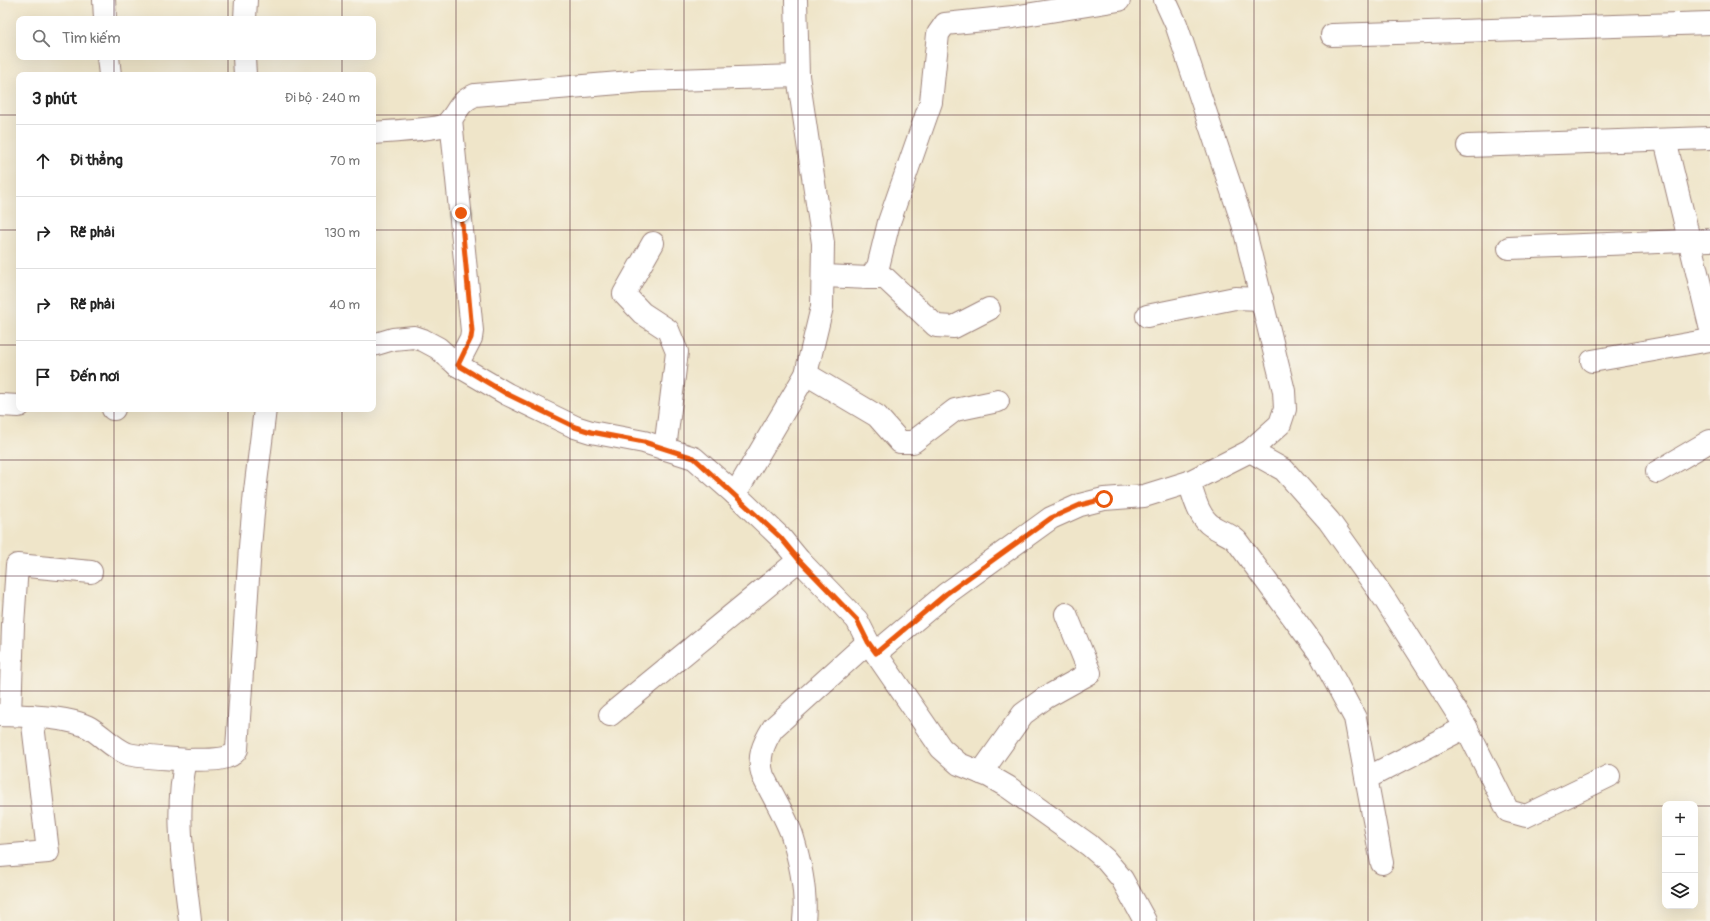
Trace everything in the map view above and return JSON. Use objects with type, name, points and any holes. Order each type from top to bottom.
[{"type":"street","points":[[104,0],[105,16]]},
{"type":"street","points":[[245,16],[246,0]]},
{"type":"street","points":[[735,494],[806,374],[822,307],[824,276],[823,243],[798,76],[796,0]]},
{"type":"street","points":[[869,278],[878,267],[889,222],[931,102],[938,34],[945,24],[1013,17],[1119,0]]},
{"type":"street","points":[[804,921],[803,886],[791,834],[760,767],[760,757],[763,746],[773,728],[872,648],[1051,518],[1086,503],[1104,499],[1144,496],[1189,482],[1250,451],[1280,424],[1285,409],[1284,391],[1243,224],[1176,24],[1165,0]]},
{"type":"street","points":[[1332,35],[1710,23]]},
{"type":"street","points":[[108,60],[110,72]]},
{"type":"street","points":[[244,60],[245,72]]},
{"type":"street","points":[[376,133],[440,127],[451,119],[459,106],[467,98],[476,95],[643,81],[798,76]]},
{"type":"street","points":[[451,119],[472,331],[471,338],[458,365]]},
{"type":"street","points":[[1468,146],[1710,138]]},
{"type":"street","points":[[1665,140],[1700,240],[1710,326]]},
{"type":"street","points":[[1509,248],[1700,240]]},
{"type":"street","points":[[653,243],[624,294],[642,313],[668,330],[677,352],[666,449]]},
{"type":"street","points":[[824,276],[885,278],[936,326],[954,327],[989,309]]},
{"type":"street","points":[[1147,316],[1235,298],[1262,299]]},
{"type":"street","points":[[376,344],[393,339],[414,336],[432,345],[458,365],[507,394],[575,427],[591,432],[644,442],[694,458],[735,494],[780,537],[799,560],[857,620],[872,648],[941,748],[959,764],[981,773],[1008,787],[1058,821],[1105,859],[1122,879],[1146,921]]},
{"type":"street","points":[[1592,361],[1710,340]]},
{"type":"street","points":[[806,374],[877,416],[900,442],[913,442],[954,410],[998,401]]},
{"type":"street","points":[[0,405],[16,406]]},
{"type":"street","points":[[91,572],[17,565],[5,715],[32,716],[78,723],[90,728],[118,749],[128,754],[186,760],[219,759],[233,755],[238,749],[250,547],[265,412]]},
{"type":"street","points":[[1657,472],[1710,442]]},
{"type":"street","points":[[1250,451],[1284,470],[1329,521],[1384,598],[1466,727],[1508,811],[1526,816],[1609,776]]},
{"type":"street","points":[[1189,482],[1201,513],[1206,520],[1212,526],[1230,535],[1236,540],[1321,655],[1355,718],[1382,863]]},
{"type":"street","points":[[610,715],[799,560]]},
{"type":"street","points":[[981,773],[1023,714],[1045,698],[1090,673],[1066,614]]},
{"type":"street","points":[[0,856],[48,852],[32,716]]},
{"type":"street","points":[[1367,778],[1466,727]]},
{"type":"street","points":[[186,760],[183,775],[180,819],[190,921]]},
{"type":"route","points":[[461,213],[472,331],[471,338],[458,365],[507,394],[575,427],[591,432],[644,442],[694,458],[735,494],[780,537],[799,560],[857,620],[868,642],[876,653],[946,594],[1051,518],[1080,505],[1104,499]]}]
